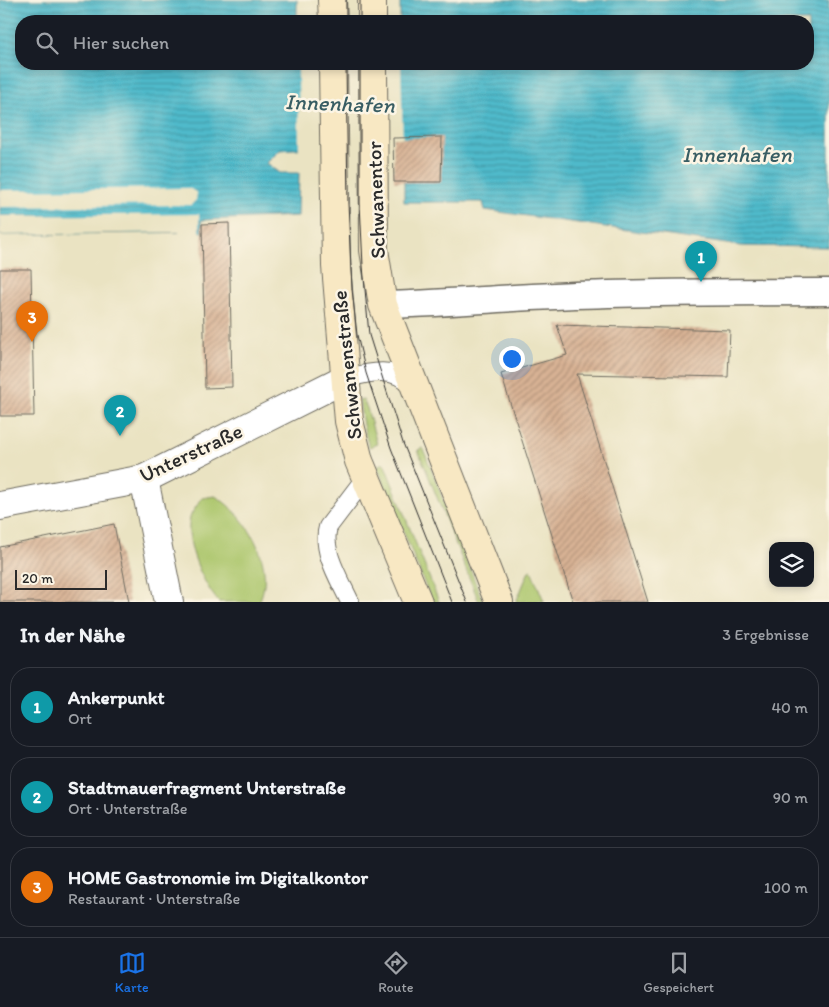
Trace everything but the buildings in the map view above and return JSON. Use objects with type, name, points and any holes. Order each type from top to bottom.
[{"type":"main road","points":[[332,0],[333,15]]},
{"type":"main road","points":[[372,0],[372,15]]},
{"type":"main road","name":"Schwanentor","points":[[333,70],[336,266]]},
{"type":"main road","name":"Schwanentor","points":[[373,70],[374,250],[383,305]]},
{"type":"main road","name":"Schwanenstraße","points":[[336,266],[349,421],[359,460],[418,602]]},
{"type":"main road","name":"Schwanenstraße","points":[[383,305],[499,602]]},
{"type":"street","points":[[383,305],[425,305],[554,296],[723,292],[829,292]]},
{"type":"street","name":"Unterstraße","points":[[0,506],[144,479],[344,379]]},
{"type":"street","points":[[144,479],[169,602]]},
{"type":"lane","points":[[344,379],[366,373],[396,374],[406,378],[419,398]]},
{"type":"lane","points":[[350,602],[328,551],[325,537],[328,527],[366,477]]},
{"type":"green space","points":[[359,399],[363,400],[367,408],[377,444],[369,447],[363,425]]},
{"type":"green space","points":[[423,448],[483,602],[479,602],[418,450]]},
{"type":"green space","points":[[384,463],[439,602],[432,602],[377,466]]},
{"type":"green space","points":[[215,496],[238,515],[256,542],[264,572],[264,588],[259,602],[219,602],[207,585],[196,562],[190,538],[190,518],[202,498]]},
{"type":"green space","points":[[531,570],[544,601],[516,602],[529,571]]},
{"type":"water","name":"Innenhafen","points":[[0,0],[297,0],[297,15],[15,15],[15,70],[814,70],[814,15],[400,15],[400,0],[829,0],[829,247],[741,246],[485,210],[483,202],[404,202],[404,182],[441,181],[441,139],[280,150],[267,163],[280,173],[299,173],[298,216],[201,220],[202,232],[0,235]]},
{"type":"pier","points":[[298,70],[401,70],[403,145],[299,152]]},
{"type":"pier","points":[[189,188],[197,193],[196,200],[191,205],[0,207],[0,190]]},
{"type":"pier","points":[[199,214],[199,231],[202,234],[181,234],[181,232],[0,235],[0,216]]},
{"type":"tram line","points":[[346,0],[346,15]]},
{"type":"tram line","points":[[360,0],[360,15]]},
{"type":"tram line","points":[[346,70],[348,203],[352,289],[357,335],[366,373],[391,448],[452,602]]},
{"type":"tram line","points":[[360,70],[360,203],[369,335],[403,443],[467,602]]},
{"type":"place","name":"Ankerpunkt","points":[[701,282]]},
{"type":"place","name":"HOME Gastronomie im Digitalkontor","points":[[32,342]]},
{"type":"place","name":"Stadtmauerfragment Unterstraße","points":[[120,436]]}]
